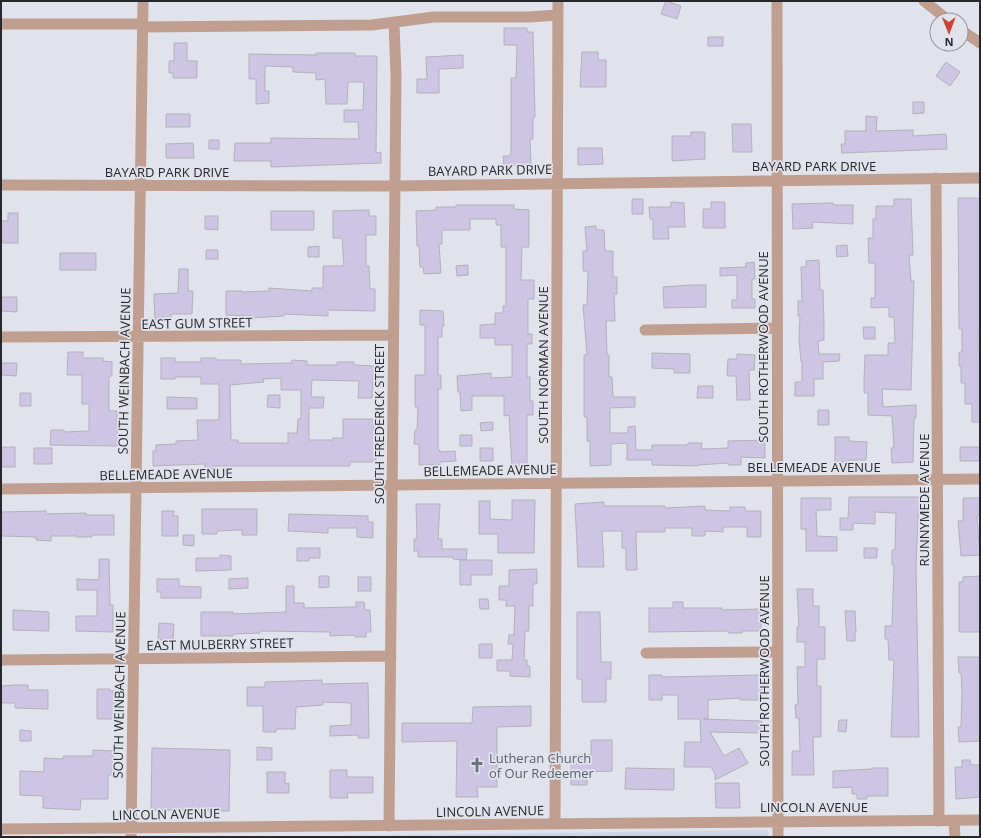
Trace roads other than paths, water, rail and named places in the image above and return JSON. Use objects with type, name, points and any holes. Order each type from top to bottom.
[{"type":"street","name":"SOUTH WEINBACH AVENUE","points":[[131,833],[143,1]]},
{"type":"street","name":"SOUTH NORMAN AVENUE","points":[[555,824],[558,1]]},
{"type":"street","name":"SOUTH ROTHERWOOD AVENUE","points":[[776,1],[778,180],[778,837]]},
{"type":"street","points":[[924,1],[938,12]]},
{"type":"street","points":[[1,24],[143,26],[394,23],[413,18],[529,17],[557,15]]},
{"type":"street","name":"SOUTH FREDERICK STREET","points":[[389,826],[396,75],[394,23]]},
{"type":"street","points":[[969,35],[980,43]]},
{"type":"street","name":"RUNNYMEDE AVENUE","points":[[936,178],[939,821]]},
{"type":"street","name":"BAYARD PARK DRIVE","points":[[1,185],[395,186],[980,178]]},
{"type":"street","points":[[644,330],[777,328]]},
{"type":"street","name":"EAST GUM STREET","points":[[1,338],[393,335]]},
{"type":"street","name":"BELLEMEADE AVENUE","points":[[1,489],[980,479]]},
{"type":"street","points":[[646,653],[777,652]]},
{"type":"street","name":"EAST MULBERRY STREET","points":[[1,660],[391,656]]},
{"type":"street","name":"LINCOLN AVENUE","points":[[1,829],[131,833],[389,826],[980,820]]},
{"type":"street","points":[[954,821],[955,837]]},
{"type":"place","name":"Lutheran Church of Our Redeemer","points":[[477,765]]}]
